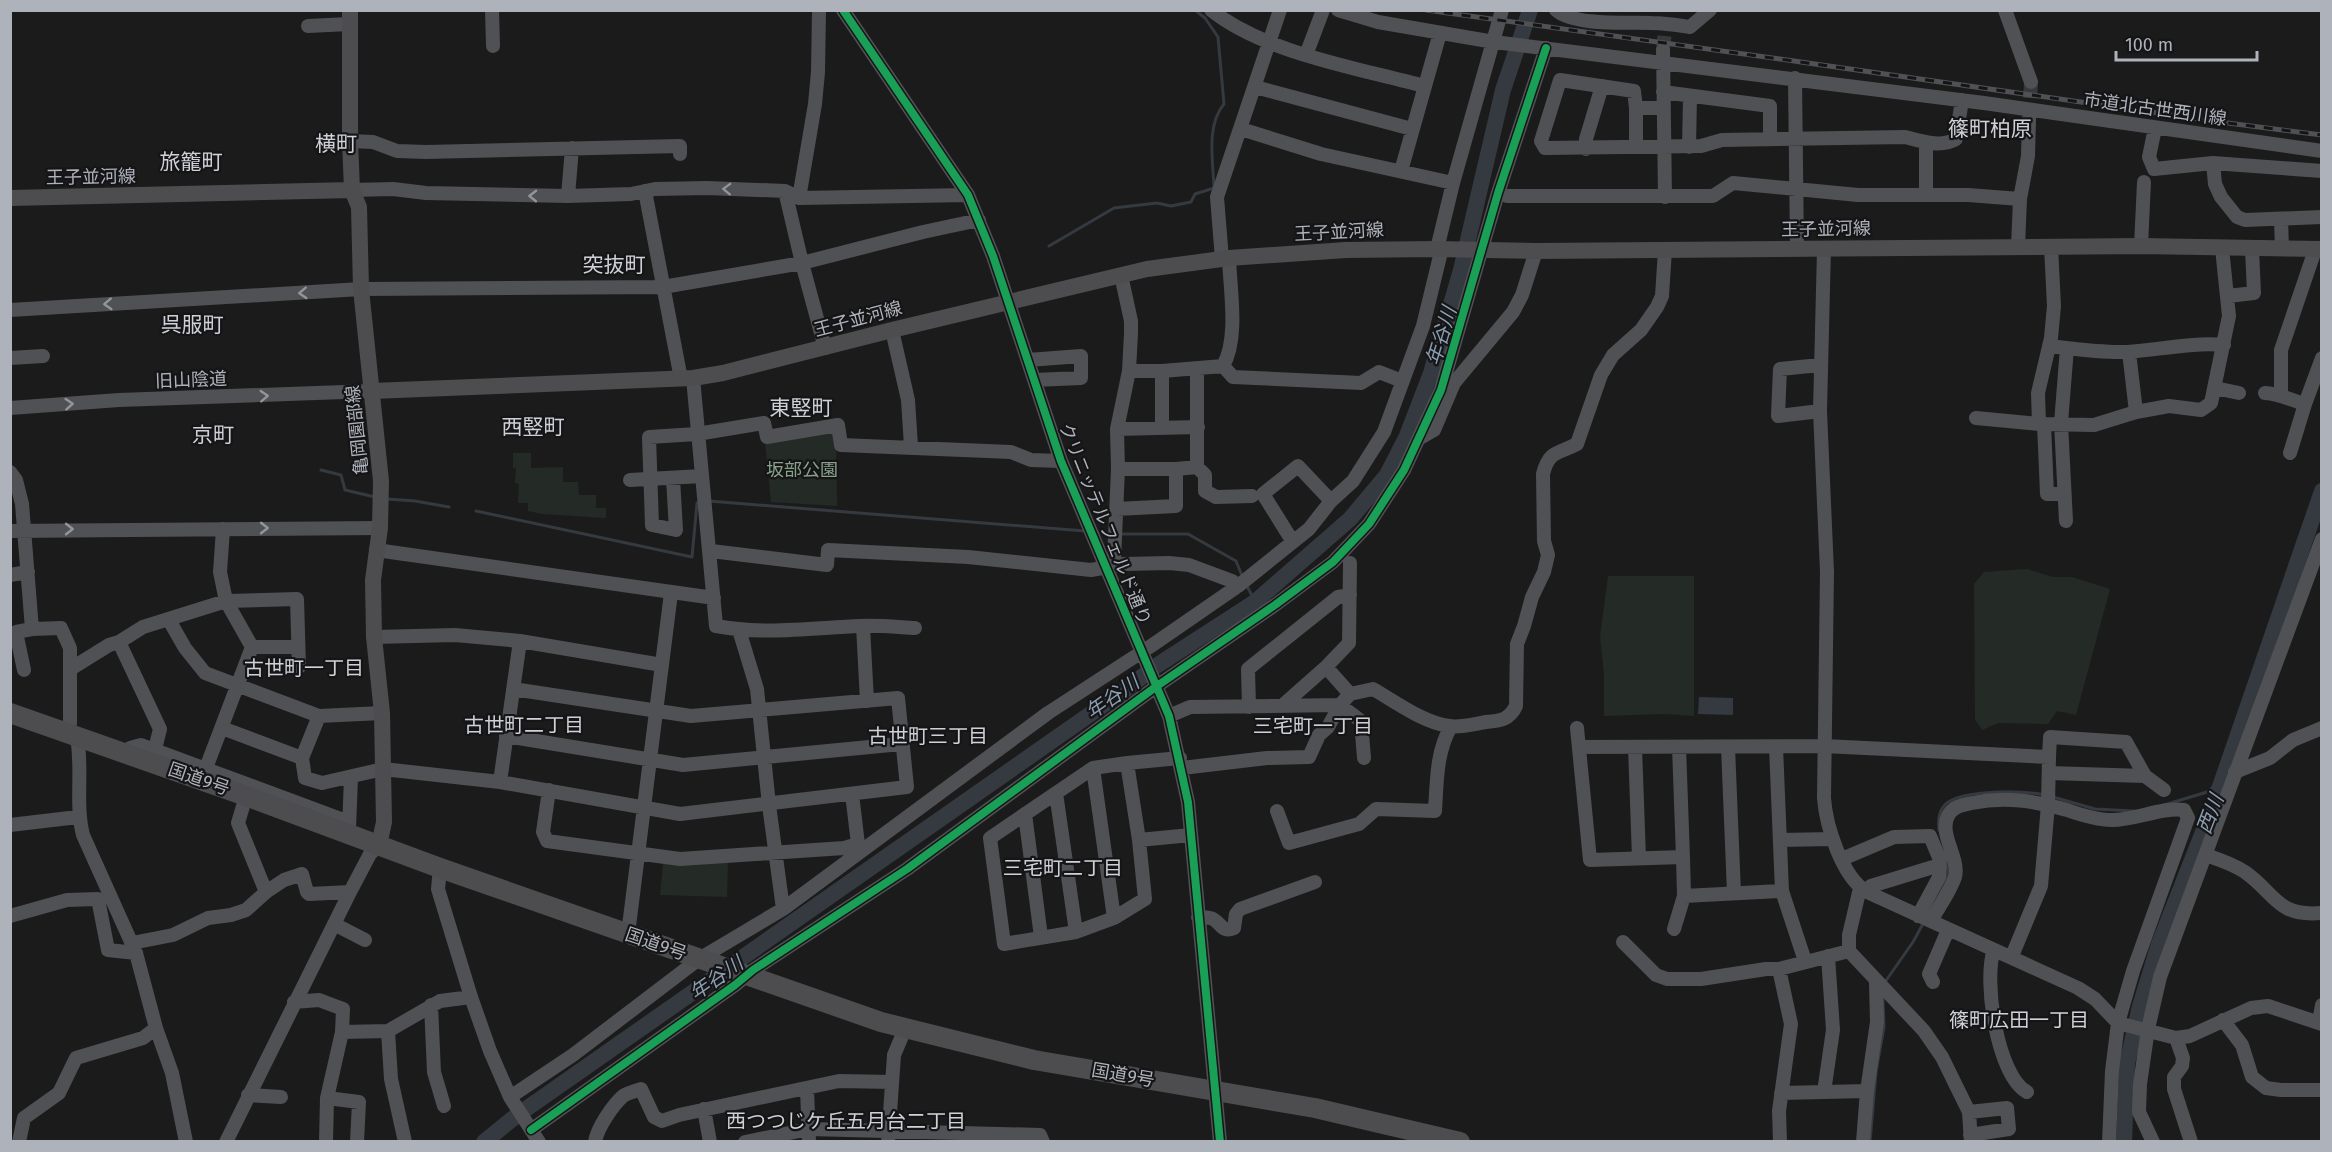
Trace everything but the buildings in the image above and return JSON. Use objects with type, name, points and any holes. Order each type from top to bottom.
[{"type":"highway","name":"国道9号","points":[[10,713],[246,796],[349,828],[379,845],[440,868],[743,975],[905,1029],[1034,1060],[1315,1108],[1460,1142]]},
{"type":"main road","name":"亀岡園部線","points":[[350,17],[352,190],[359,207],[361,289],[381,481],[380,528],[372,580],[374,637],[382,713],[384,822],[379,845]]},
{"type":"main road","name":"王子並河線","points":[[10,198],[352,190]]},
{"type":"main road","name":"王子並河線","points":[[372,391],[687,379],[723,374],[892,330],[1147,269],[1225,259],[1347,250],[1536,251],[2050,246],[2318,249]]},
{"type":"street","points":[[492,10],[493,46]]},
{"type":"street","points":[[799,198],[815,104],[819,10]]},
{"type":"street","name":"クリニッテルフェルド通り","points":[[843,10],[968,195],[980,220],[1061,461],[1169,716],[1181,763],[1191,835],[1221,1142]]},
{"type":"street","points":[[1211,10],[1223,20],[1269,42],[1306,55],[1424,86]]},
{"type":"street","points":[[1223,366],[1232,340],[1217,197],[1280,10]]},
{"type":"street","points":[[1306,55],[1323,10]]},
{"type":"street","name":"市道北古世西川線","points":[[1338,10],[1378,22],[1498,42],[1663,56],[1795,78],[2322,151]]},
{"type":"street","points":[[511,1099],[702,960],[783,909],[1048,713],[1143,656],[1238,586],[1309,529],[1332,501],[1353,481],[1384,432],[1423,326],[1442,249],[1453,183],[1498,42],[1502,10]]},
{"type":"street","points":[[1556,10],[1568,17],[1586,20],[1666,28],[1690,27],[1710,10]]},
{"type":"street","points":[[2005,10],[2031,82]]},
{"type":"street","points":[[308,26],[350,17]]},
{"type":"street","points":[[1401,171],[1440,33]]},
{"type":"street","points":[[440,868],[438,889],[471,997],[511,1099],[533,1135],[743,975],[907,869],[1155,684],[1275,605],[1332,562],[1375,515],[1404,470],[1420,438],[1442,390],[1479,250],[1540,47]]},
{"type":"street","points":[[1663,56],[1665,197]]},
{"type":"street","points":[[1795,78],[1797,249]]},
{"type":"street","points":[[1636,147],[1634,91],[1560,80],[1541,141],[1545,148],[1689,147],[1722,140],[1905,137],[1926,142],[1949,143],[1956,140],[1962,100]]},
{"type":"street","points":[[1586,149],[1586,140],[1602,86]]},
{"type":"street","points":[[1255,87],[1412,129]]},
{"type":"street","points":[[1663,92],[1770,106],[1770,139]]},
{"type":"street","points":[[1689,147],[1690,96]]},
{"type":"street","points":[[1636,108],[1663,108]]},
{"type":"street","points":[[2018,247],[2020,200],[2028,156],[2029,119]]},
{"type":"street","points":[[2155,128],[2149,157],[2154,169],[2213,163],[2322,171]]},
{"type":"street","points":[[1241,129],[1321,154],[1453,183]]},
{"type":"street","points":[[350,141],[373,142],[397,151],[680,146],[680,154]]},
{"type":"street","points":[[1926,142],[1926,195]]},
{"type":"street","points":[[567,196],[572,148]]},
{"type":"street","points":[[2213,163],[2215,184],[2237,217],[2245,220],[2322,217]]},
{"type":"street","points":[[2141,246],[2144,182]]},
{"type":"street","points":[[1507,196],[1713,196],[1733,183],[1858,195],[1968,195],[2020,200]]},
{"type":"street","points":[[352,190],[393,189],[426,193],[567,196],[631,194],[655,189],[707,188],[785,191],[799,198],[968,195]]},
{"type":"street","points":[[645,191],[663,287],[687,379],[697,434],[711,551],[716,626],[739,630],[863,626],[915,628]]},
{"type":"street","points":[[785,191],[825,348]]},
{"type":"street","points":[[2282,219],[2282,249]]},
{"type":"street","points":[[10,310],[361,289],[663,287],[802,263],[980,220]]},
{"type":"street","points":[[2050,246],[2054,306],[2049,346],[2038,393],[2047,494],[2064,494]]},
{"type":"street","points":[[1976,418],[2041,424],[2094,425],[2136,412],[2169,406],[2201,410],[2211,403],[2229,316],[2223,248]]},
{"type":"street","points":[[1824,249],[1820,411],[1827,572],[1825,813],[1832,839],[1842,859],[1864,890],[2078,988],[2095,999],[2121,1023],[2176,1038],[2190,1036],[2251,1008],[2268,1006],[2320,1023],[2322,1005]]},
{"type":"street","points":[[2228,296],[2254,293],[2252,249]]},
{"type":"street","points":[[2281,394],[2281,350],[2313,256],[2318,249]]},
{"type":"street","points":[[1127,763],[1145,899],[1114,918],[1076,932],[1004,944],[990,838],[1093,768],[1127,763],[1309,757],[1319,735],[1328,728],[1340,705],[1350,694],[1373,689],[1439,724],[1451,726],[1503,720],[1512,714],[1516,706],[1517,644],[1532,597],[1544,572],[1548,555],[1544,540],[1543,474],[1546,464],[1559,450],[1577,444],[1605,368],[1613,355],[1641,330],[1657,307],[1662,296],[1665,250]]},
{"type":"street","points":[[1420,438],[1434,430],[1454,383],[1513,312],[1522,295],[1536,251]]},
{"type":"street","points":[[1107,567],[1114,560],[1118,469],[1117,429],[1129,371],[1131,321],[1121,275]]},
{"type":"street","points":[[892,330],[908,399],[911,446]]},
{"type":"street","points":[[2049,346],[2102,352],[2210,344],[2224,345]]},
{"type":"street","points":[[2066,520],[2061,423],[2067,348]]},
{"type":"street","points":[[2129,351],[2136,412]]},
{"type":"street","points":[[10,358],[43,356]]},
{"type":"street","points":[[1028,360],[1081,356],[1081,378],[1034,380]]},
{"type":"street","points":[[2290,453],[2322,358]]},
{"type":"street","points":[[1820,365],[1780,369],[1778,416],[1820,411]]},
{"type":"street","points":[[1223,366],[1233,377],[1361,383],[1379,372],[1402,381]]},
{"type":"street","points":[[1129,371],[1223,366]]},
{"type":"street","points":[[1197,369],[1197,467],[1205,475],[1205,491],[1216,497],[1252,496]]},
{"type":"street","points":[[1162,371],[1162,428]]},
{"type":"street","points":[[2215,388],[2239,393]]},
{"type":"street","name":"旧山陰道","points":[[10,408],[119,400],[372,391]]},
{"type":"street","points":[[2265,393],[2281,394],[2286,399],[2305,404]]},
{"type":"street","points":[[673,478],[676,530],[652,525],[649,437],[697,434],[764,423],[767,437],[837,425],[841,445],[911,446],[1011,452],[1031,460],[1061,461]]},
{"type":"street","points":[[1117,429],[1197,427]]},
{"type":"street","points":[[1293,542],[1263,494],[1298,466],[1332,501]]},
{"type":"street","points":[[1118,469],[1197,467]]},
{"type":"street","points":[[1116,508],[1176,506],[1176,469]]},
{"type":"street","points":[[10,472],[16,480],[22,504],[17,530],[28,572],[32,628]]},
{"type":"street","points":[[630,480],[702,476]]},
{"type":"street","points":[[17,530],[380,528]]},
{"type":"street","points":[[207,768],[252,647],[226,600],[220,572],[222,529]]},
{"type":"street","points":[[2153,1142],[2139,1112],[2145,1029],[2160,977],[2322,539]]},
{"type":"street","points":[[376,550],[714,598]]},
{"type":"street","points":[[711,551],[827,565],[828,550],[968,557],[1091,570],[1124,564],[1169,563],[1189,565],[1232,580],[1238,586]]},
{"type":"street","points":[[1282,706],[1349,643],[1350,563]]},
{"type":"street","points":[[10,575],[28,572]]},
{"type":"street","points":[[628,934],[646,808],[671,593]]},
{"type":"street","points":[[1249,707],[1248,669],[1338,597],[1350,595]]},
{"type":"street","points":[[72,668],[143,627],[226,600],[297,599],[299,667]]},
{"type":"street","points":[[169,620],[185,648],[205,673],[319,716],[382,713]]},
{"type":"street","points":[[863,626],[867,701]]},
{"type":"street","points":[[24,670],[16,632],[32,628],[61,628],[70,648],[72,668],[70,723],[81,793],[78,817],[82,835],[134,948],[156,1028],[172,1073],[186,1142]]},
{"type":"street","points":[[739,630],[757,688],[763,757],[783,909]]},
{"type":"street","points":[[374,637],[455,635],[520,642],[662,665]]},
{"type":"street","points":[[119,642],[160,729],[155,749]]},
{"type":"street","points":[[500,782],[520,642]]},
{"type":"street","points":[[252,647],[298,647]]},
{"type":"street","points":[[1326,667],[1350,694]]},
{"type":"street","points":[[319,716],[302,758],[304,778],[322,783],[383,769],[500,782],[680,814],[907,787],[898,698],[691,716],[513,689]]},
{"type":"street","points":[[1169,716],[1190,707],[1340,705],[1361,721],[1364,758]]},
{"type":"street","points":[[1277,811],[1289,843],[1359,824],[1376,809],[1435,811],[1438,761],[1443,741],[1451,726]]},
{"type":"street","points":[[222,728],[302,758]]},
{"type":"street","points":[[1578,728],[1590,860],[1683,857]]},
{"type":"street","points":[[2235,772],[2270,758],[2293,740],[2322,728]]},
{"type":"street","points":[[506,736],[683,765],[901,744]]},
{"type":"street","points":[[2012,956],[2042,886],[2050,737],[2126,742],[2145,776],[2163,790]]},
{"type":"street","points":[[126,755],[130,748],[136,745],[155,749],[207,768],[349,828],[351,777]]},
{"type":"street","points":[[1579,747],[1824,746],[2049,757]]},
{"type":"street","points":[[1635,747],[1639,858]]},
{"type":"street","points":[[1674,929],[1684,896],[1679,747]]},
{"type":"street","points":[[1728,747],[1734,893]]},
{"type":"street","points":[[1776,747],[1782,891],[1805,961]]},
{"type":"street","points":[[1093,768],[1114,918]]},
{"type":"street","points":[[2049,773],[2145,776]]},
{"type":"street","points":[[549,790],[543,832],[547,841],[680,860],[844,848],[858,844],[852,794]]},
{"type":"street","points":[[1056,793],[1076,932]]},
{"type":"street","points":[[246,796],[238,823],[266,892]]},
{"type":"street","points":[[1924,919],[1955,876],[1955,861],[1946,831],[1947,816],[1955,807],[1993,799],[2020,799],[2111,820],[2176,809],[2184,810],[2188,818],[2133,970],[2121,1023],[2112,1071],[2109,1142]]},
{"type":"street","points":[[1025,814],[1041,937]]},
{"type":"street","points":[[10,825],[78,817]]},
{"type":"street","points":[[1139,840],[1191,835]]},
{"type":"street","points":[[1842,859],[1894,837],[1930,836],[1940,860],[1940,867],[1939,877],[1924,919]]},
{"type":"street","points":[[1780,840],[1832,839]]},
{"type":"street","points":[[226,1142],[350,892],[370,854],[379,845]]},
{"type":"street","points":[[2206,855],[2229,863],[2246,873],[2283,906],[2295,913],[2321,915]]},
{"type":"street","points":[[1940,867],[1933,867],[1864,890],[1849,935],[1849,951],[1923,1031],[1942,1057],[1969,1112],[1971,1138],[2009,1129],[2007,1108],[1969,1112]]},
{"type":"street","points":[[10,916],[67,900],[98,899],[108,950],[134,948],[173,935],[208,918],[231,915],[246,910],[284,880],[302,874],[309,894],[350,892]]},
{"type":"street","points":[[1198,916],[1214,920],[1223,929],[1228,930],[1234,928],[1236,914],[1240,909],[1315,882]]},
{"type":"street","points":[[1684,896],[1782,891]]},
{"type":"street","points":[[334,924],[365,940]]},
{"type":"street","points":[[1933,982],[1929,974],[1948,930]]},
{"type":"street","points":[[1623,942],[1656,975],[1668,979],[1701,979],[1779,969],[1849,951]]},
{"type":"street","points":[[1994,950],[1988,975],[2000,1052],[2019,1088],[2027,1092]]},
{"type":"street","points":[[1824,1092],[1833,1030],[1828,956]]},
{"type":"street","points":[[1779,969],[1791,1024],[1779,1111],[1780,1142]]},
{"type":"street","points":[[1863,1142],[1867,1090],[1877,1022],[1876,982]]},
{"type":"street","points":[[342,1032],[388,1032],[440,1001],[471,997]]},
{"type":"street","points":[[294,1002],[319,1000],[343,1009],[342,1032],[327,1098],[326,1142]]},
{"type":"street","points":[[431,1005],[434,1072],[444,1106]]},
{"type":"street","points":[[2223,1020],[2242,1045],[2252,1077],[2266,1088],[2322,1090]]},
{"type":"street","points":[[19,1142],[24,1118],[59,1093],[76,1058],[143,1038],[156,1028]]},
{"type":"street","points":[[888,1136],[894,1055],[905,1029]]},
{"type":"street","points":[[388,1032],[391,1079],[405,1142]]},
{"type":"street","points":[[2176,1038],[2183,1058],[2182,1066],[2174,1077],[2174,1089],[2191,1142]]},
{"type":"street","points":[[595,1142],[601,1125],[623,1096],[641,1089],[654,1117],[662,1121],[704,1109],[839,1081],[892,1082]]},
{"type":"street","points":[[807,1088],[809,1135]]},
{"type":"street","points":[[1781,1093],[1867,1090]]},
{"type":"street","points":[[248,1095],[281,1097]]},
{"type":"street","points":[[327,1098],[359,1102],[357,1142]]},
{"type":"street","points":[[704,1109],[710,1142]]},
{"type":"street","points":[[745,1142],[809,1135],[933,1137],[1040,1135],[1043,1142]]},
{"type":"green space","name":"坂部公園","points":[[836,432],[837,506],[771,502],[765,442]]},
{"type":"green space","points":[[513,453],[531,453],[531,468],[563,467],[563,482],[578,482],[579,495],[596,495],[596,508],[606,508],[606,518],[528,511],[528,503],[518,503],[519,484],[515,483],[516,468],[513,468]]},
{"type":"green space","points":[[2027,569],[2053,577],[2072,577],[2110,589],[2076,715],[2057,711],[2048,724],[1998,723],[1982,730],[1975,720],[1974,584],[1984,572]]},
{"type":"green space","points":[[1608,576],[1694,576],[1694,716],[1663,714],[1604,716],[1604,675],[1600,637]]},
{"type":"green space","points":[[728,861],[727,897],[660,895],[663,864]]},
{"type":"shaded area","points":[[1699,697],[1733,698],[1733,715],[1698,714]]},
{"type":"waterway","points":[[1049,246],[1114,208],[1157,203],[1171,206],[1191,202],[1195,194],[1214,188],[1213,133],[1218,113],[1224,104],[1218,37],[1205,18],[1195,10]]},
{"type":"waterway","name":"年谷川","points":[[484,1142],[516,1116],[1153,668],[1255,602],[1350,519],[1387,475],[1406,438],[1431,373],[1461,270],[1503,90],[1530,10]]},
{"type":"waterway","points":[[321,470],[341,475],[345,490],[375,497]]},
{"type":"waterway","name":"西川","points":[[2124,1142],[2127,1064],[2140,1006],[2159,944],[2214,804],[2322,491]]},
{"type":"waterway","points":[[387,499],[449,507]]},
{"type":"waterway","points":[[709,501],[1085,531]]},
{"type":"waterway","points":[[476,511],[692,557],[697,503],[699,502]]},
{"type":"waterway","points":[[1095,532],[1112,534]]},
{"type":"waterway","points":[[1118,534],[1188,534],[1236,561],[1243,578]]},
{"type":"waterway","points":[[1246,584],[1255,602]]},
{"type":"waterway","points":[[2164,805],[2207,792],[2223,779]]},
{"type":"waterway","points":[[1939,830],[1940,812],[1943,807],[1950,801],[1961,797],[1990,792],[2044,795]]},
{"type":"waterway","points":[[2053,797],[2095,809],[2134,811]]},
{"type":"waterway","points":[[1931,908],[1947,877],[1948,862]]},
{"type":"waterway","points":[[1885,982],[1924,922]]},
{"type":"waterway","points":[[1870,1142],[1876,1072],[1884,1027],[1883,1000]]},
{"type":"tunnel","points":[[1663,50],[1665,31]]},
{"type":"tunnel","points":[[2029,119],[2031,82]]},
{"type":"railway","points":[[1426,10],[2322,135]]},
{"type":"cycle path","points":[[843,10],[968,195],[993,256],[1061,461],[1169,716],[1188,802],[1220,1142]]},
{"type":"cycle path","points":[[531,1130],[753,970],[907,869],[1157,686],[1275,605],[1333,562],[1369,524],[1404,470],[1441,390],[1498,193],[1546,48]]},
{"type":"district","name":"篠町柏原","points":[[1990,129]]},
{"type":"district","name":"横町","points":[[336,144]]},
{"type":"district","name":"旅籠町","points":[[191,162]]},
{"type":"district","name":"突抜町","points":[[614,265]]},
{"type":"district","name":"呉服町","points":[[192,325]]},
{"type":"district","name":"東竪町","points":[[801,408]]},
{"type":"district","name":"西竪町","points":[[533,427]]},
{"type":"district","name":"京町","points":[[213,435]]},
{"type":"district","name":"古世町一丁目","points":[[304,668]]},
{"type":"district","name":"古世町二丁目","points":[[524,725]]},
{"type":"district","name":"三宅町一丁目","points":[[1313,726]]},
{"type":"district","name":"古世町三丁目","points":[[928,736]]},
{"type":"district","name":"三宅町二丁目","points":[[1063,868]]},
{"type":"district","name":"篠町広田一丁目","points":[[2019,1020]]},
{"type":"district","name":"西つつじケ丘五月台二丁目","points":[[846,1121]]}]
